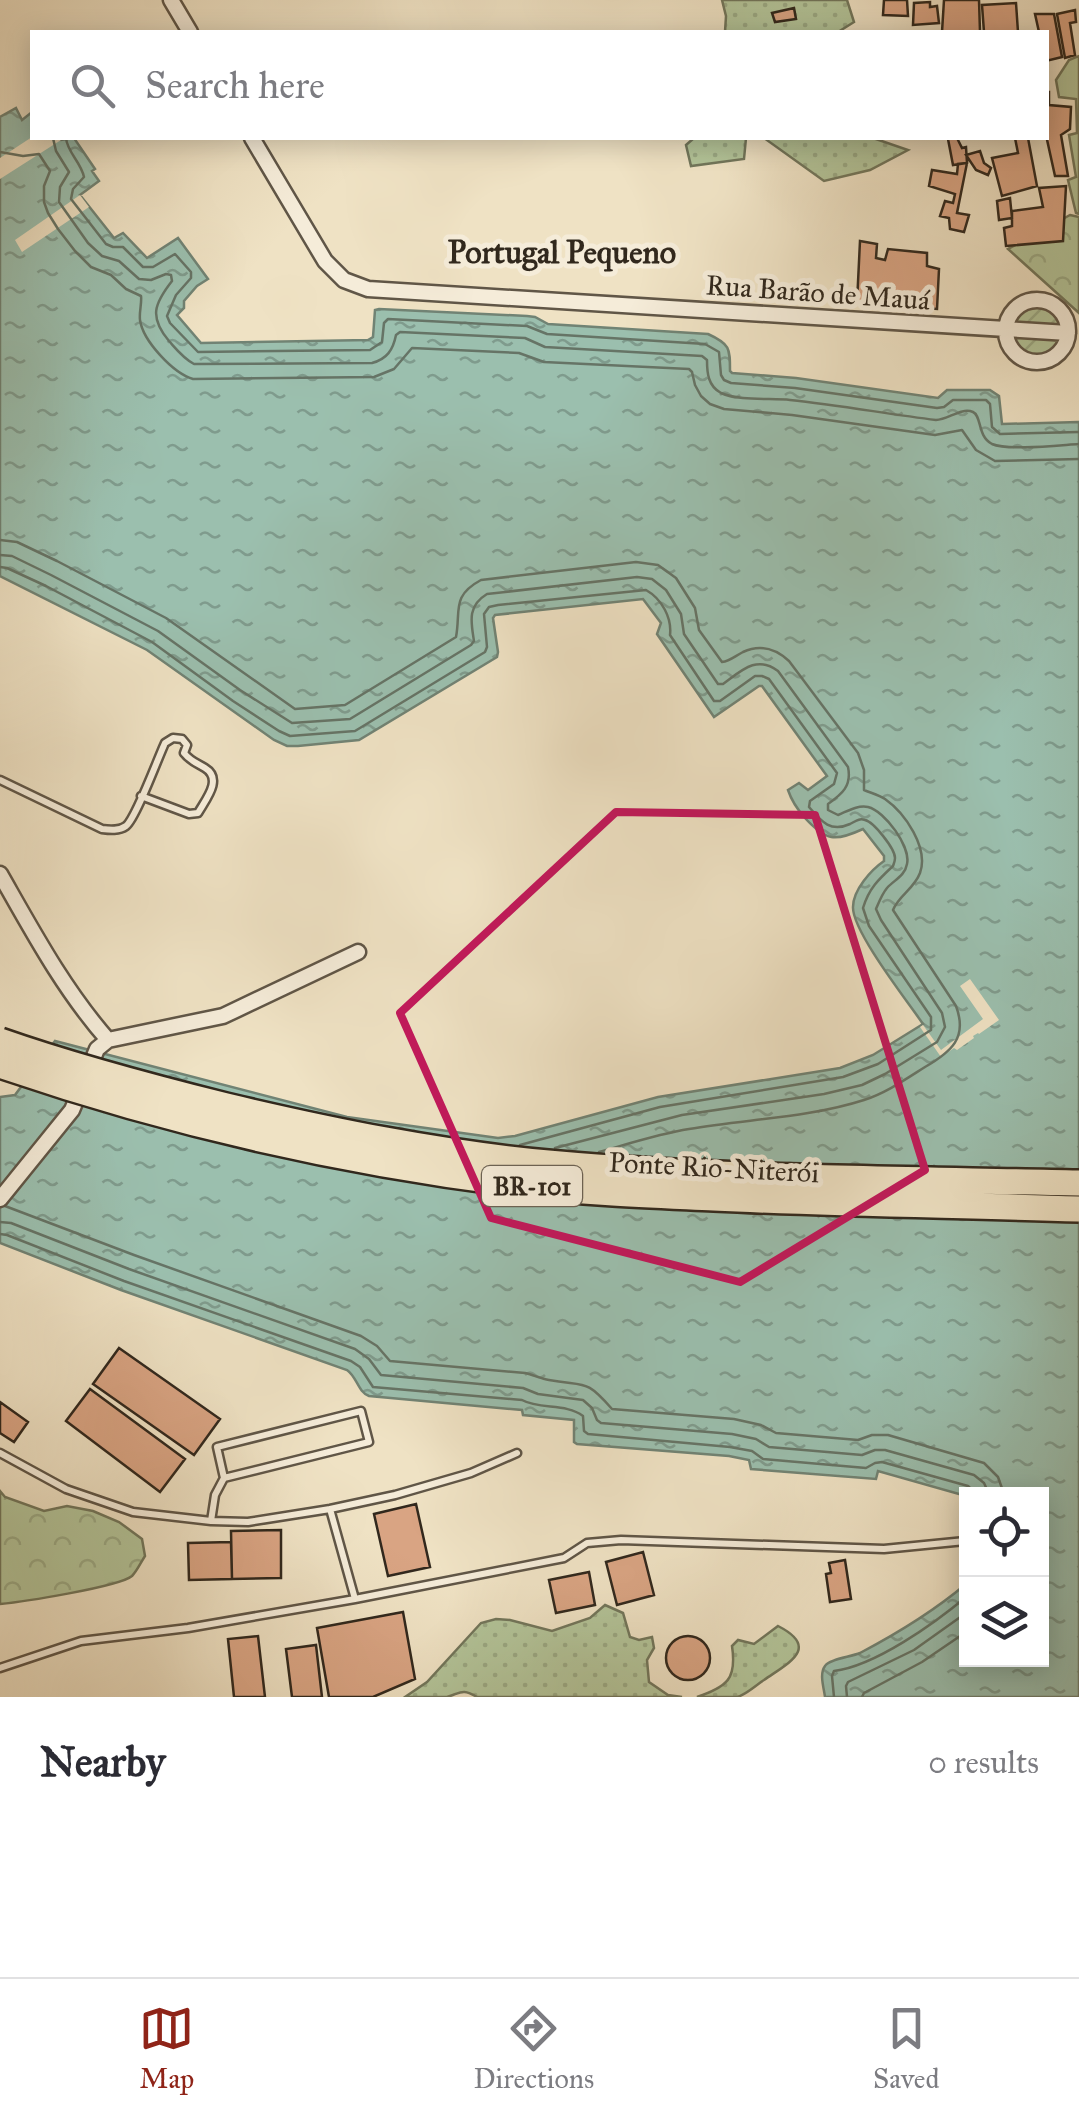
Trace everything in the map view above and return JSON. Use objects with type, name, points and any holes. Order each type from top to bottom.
[{"type":"highway","name":"Ponte Rio-Niterói","points":[[0,1041],[170,1092],[282,1119],[511,1158],[642,1170],[1079,1183]]},
{"type":"highway","name":"Ponte Rio-Niterói","points":[[0,1064],[161,1116],[277,1144],[527,1186],[806,1203],[1079,1208]]},
{"type":"street","points":[[171,0],[189,30]]},
{"type":"street","name":"Rua Barão de Mauá","points":[[253,140],[325,261],[335,274],[354,285],[388,292],[1073,334]]},
{"type":"street","points":[[1038,300],[1056,307],[1073,334],[1051,359],[1040,362],[1020,357],[1012,350],[1005,330],[1019,305],[1038,300]]},
{"type":"street","points":[[0,874],[103,1045]]},
{"type":"street","points":[[103,1045],[223,1016],[358,952]]},
{"type":"street","points":[[0,1200],[72,1110],[103,1045]]},
{"type":"lane","points":[[0,780],[102,829],[129,824],[141,796],[164,743],[172,738],[182,739],[188,758],[214,776],[198,813],[189,814],[141,796]]},
{"type":"lane","points":[[212,1521],[215,1495],[224,1478],[216,1447],[361,1412],[369,1442],[224,1478]]},
{"type":"lane","points":[[0,1453],[66,1489],[134,1512],[248,1522],[394,1495],[472,1472],[517,1453]]},
{"type":"lane","points":[[330,1509],[355,1598]]},
{"type":"lane","points":[[0,1668],[81,1641],[188,1628],[564,1558],[587,1543],[621,1540],[884,1550],[959,1542]]},
{"type":"highlighted area","points":[[616,812],[815,815],[925,1170],[740,1282],[491,1218],[400,1013]]},
{"type":"green space","points":[[722,0],[847,0],[854,22],[841,30],[725,30]]},
{"type":"green space","points":[[1079,56],[1079,214],[1068,180],[1076,177],[1069,135],[1077,133],[1076,99],[1059,97],[1056,80],[1069,60]]},
{"type":"green space","points":[[692,140],[746,140],[744,159],[691,166],[686,145]]},
{"type":"green space","points":[[767,140],[879,140],[908,150],[870,170],[824,181]]},
{"type":"green space","points":[[1070,215],[1079,217],[1079,313],[1008,249]]},
{"type":"green space","points":[[1032,304],[1054,311],[1064,330],[1009,328],[1015,313]]},
{"type":"green space","points":[[1009,333],[1064,336],[1052,355],[1029,359],[1014,349]]},
{"type":"green space","points":[[0,1491],[5,1497],[44,1511],[67,1506],[119,1522],[142,1539],[145,1556],[132,1576],[109,1585],[0,1604]]},
{"type":"green space","points":[[605,1605],[623,1613],[630,1637],[652,1637],[654,1648],[647,1660],[649,1682],[668,1695],[682,1697],[477,1697],[465,1692],[447,1697],[405,1697],[427,1682],[481,1623],[510,1620],[552,1631],[590,1618]]},
{"type":"green space","points":[[778,1626],[797,1641],[799,1648],[790,1661],[740,1696],[697,1697],[728,1680],[733,1666],[732,1646],[738,1640],[754,1644]]},
{"type":"water","points":[[16,108],[22,120],[30,114],[30,140],[75,140],[99,181],[80,195],[114,238],[123,233],[147,258],[178,238],[208,279],[184,301],[184,308],[177,315],[201,343],[368,340],[373,337],[375,310],[379,309],[527,316],[548,324],[708,334],[727,348],[732,373],[938,398],[947,390],[990,390],[999,396],[1002,424],[1079,422],[1079,1697],[825,1697],[822,1681],[827,1664],[888,1638],[959,1589],[959,1667],[1049,1667],[1049,1487],[959,1487],[959,1494],[878,1471],[876,1479],[751,1469],[749,1460],[729,1456],[577,1444],[574,1420],[523,1415],[522,1410],[369,1396],[347,1370],[0,1243],[0,1097],[15,1095],[55,1041],[347,1117],[498,1138],[658,1097],[840,1068],[873,1055],[923,1024],[871,949],[855,918],[853,907],[859,887],[884,861],[884,856],[863,829],[845,836],[825,835],[795,805],[788,790],[799,783],[808,790],[827,776],[762,686],[714,717],[657,634],[661,623],[643,599],[495,615],[497,657],[359,740],[287,746],[147,650],[0,576],[0,117]]},
{"type":"pier","points":[[30,138],[61,140],[0,179],[0,158]]},
{"type":"pier","points":[[80,195],[89,207],[22,252],[15,240]]},
{"type":"pier","points":[[970,979],[999,1020],[941,1057],[920,1027],[923,1025],[941,1050],[983,1019],[960,986]]},
{"type":"building","points":[[884,0],[907,0],[908,16],[883,15]]},
{"type":"building","points":[[944,0],[979,0],[980,30],[942,30]]},
{"type":"building","points":[[930,2],[930,7],[937,6],[939,23],[913,25],[914,3]]},
{"type":"building","points":[[1016,3],[1018,30],[984,30],[982,5]]},
{"type":"building","points":[[794,8],[796,19],[775,22],[772,13]]},
{"type":"building","points":[[1075,10],[1076,22],[1070,23],[1075,55],[1065,58],[1057,14]]},
{"type":"building","points":[[1035,14],[1054,14],[1062,57],[1049,60],[1049,30],[1039,30]]},
{"type":"building","points":[[1049,105],[1071,107],[1070,129],[1061,135],[1068,176],[1055,176],[1047,140]]},
{"type":"building","points":[[948,140],[958,140],[962,148],[966,147],[967,163],[953,165]]},
{"type":"building","points":[[1015,140],[1028,140],[1037,186],[1002,196],[992,158],[1018,153]]},
{"type":"building","points":[[980,151],[984,163],[991,168],[988,175],[976,170],[966,155]]},
{"type":"building","points":[[967,163],[957,213],[969,215],[964,232],[950,229],[949,218],[940,216],[945,201],[953,203],[955,194],[929,186],[932,170],[957,174],[958,164]]},
{"type":"building","points":[[1066,186],[1063,241],[1006,246],[1004,228],[1012,226],[1012,211],[1043,207],[1039,188]]},
{"type":"building","points":[[1010,198],[1012,218],[999,220],[997,201]]},
{"type":"building","points":[[860,241],[877,244],[876,258],[885,260],[888,249],[927,253],[927,266],[939,269],[937,309],[857,303]]},
{"type":"building","points":[[119,1348],[220,1419],[194,1455],[93,1384]]},
{"type":"building","points":[[90,1389],[185,1459],[160,1492],[66,1421]]},
{"type":"building","points":[[0,1402],[28,1422],[14,1442],[0,1433]]},
{"type":"building","points":[[416,1504],[430,1567],[388,1576],[374,1514]]},
{"type":"building","points":[[281,1530],[281,1578],[232,1579],[231,1531]]},
{"type":"building","points":[[231,1542],[232,1579],[189,1580],[188,1543]]},
{"type":"building","points":[[643,1552],[654,1595],[617,1605],[606,1562]]},
{"type":"building","points":[[845,1560],[851,1599],[830,1602],[826,1574],[831,1573],[829,1563]]},
{"type":"building","points":[[589,1572],[595,1605],[556,1613],[549,1580]]},
{"type":"building","points":[[403,1612],[415,1679],[373,1697],[329,1697],[317,1628]]},
{"type":"building","points":[[258,1636],[265,1697],[234,1697],[228,1639]]},
{"type":"building","points":[[688,1636],[704,1642],[710,1658],[704,1674],[688,1680],[672,1674],[666,1658],[672,1642]]},
{"type":"building","points":[[316,1645],[322,1697],[292,1697],[286,1649]]},
{"type":"district","name":"Portugal Pequeno","points":[[562,252]]}]
